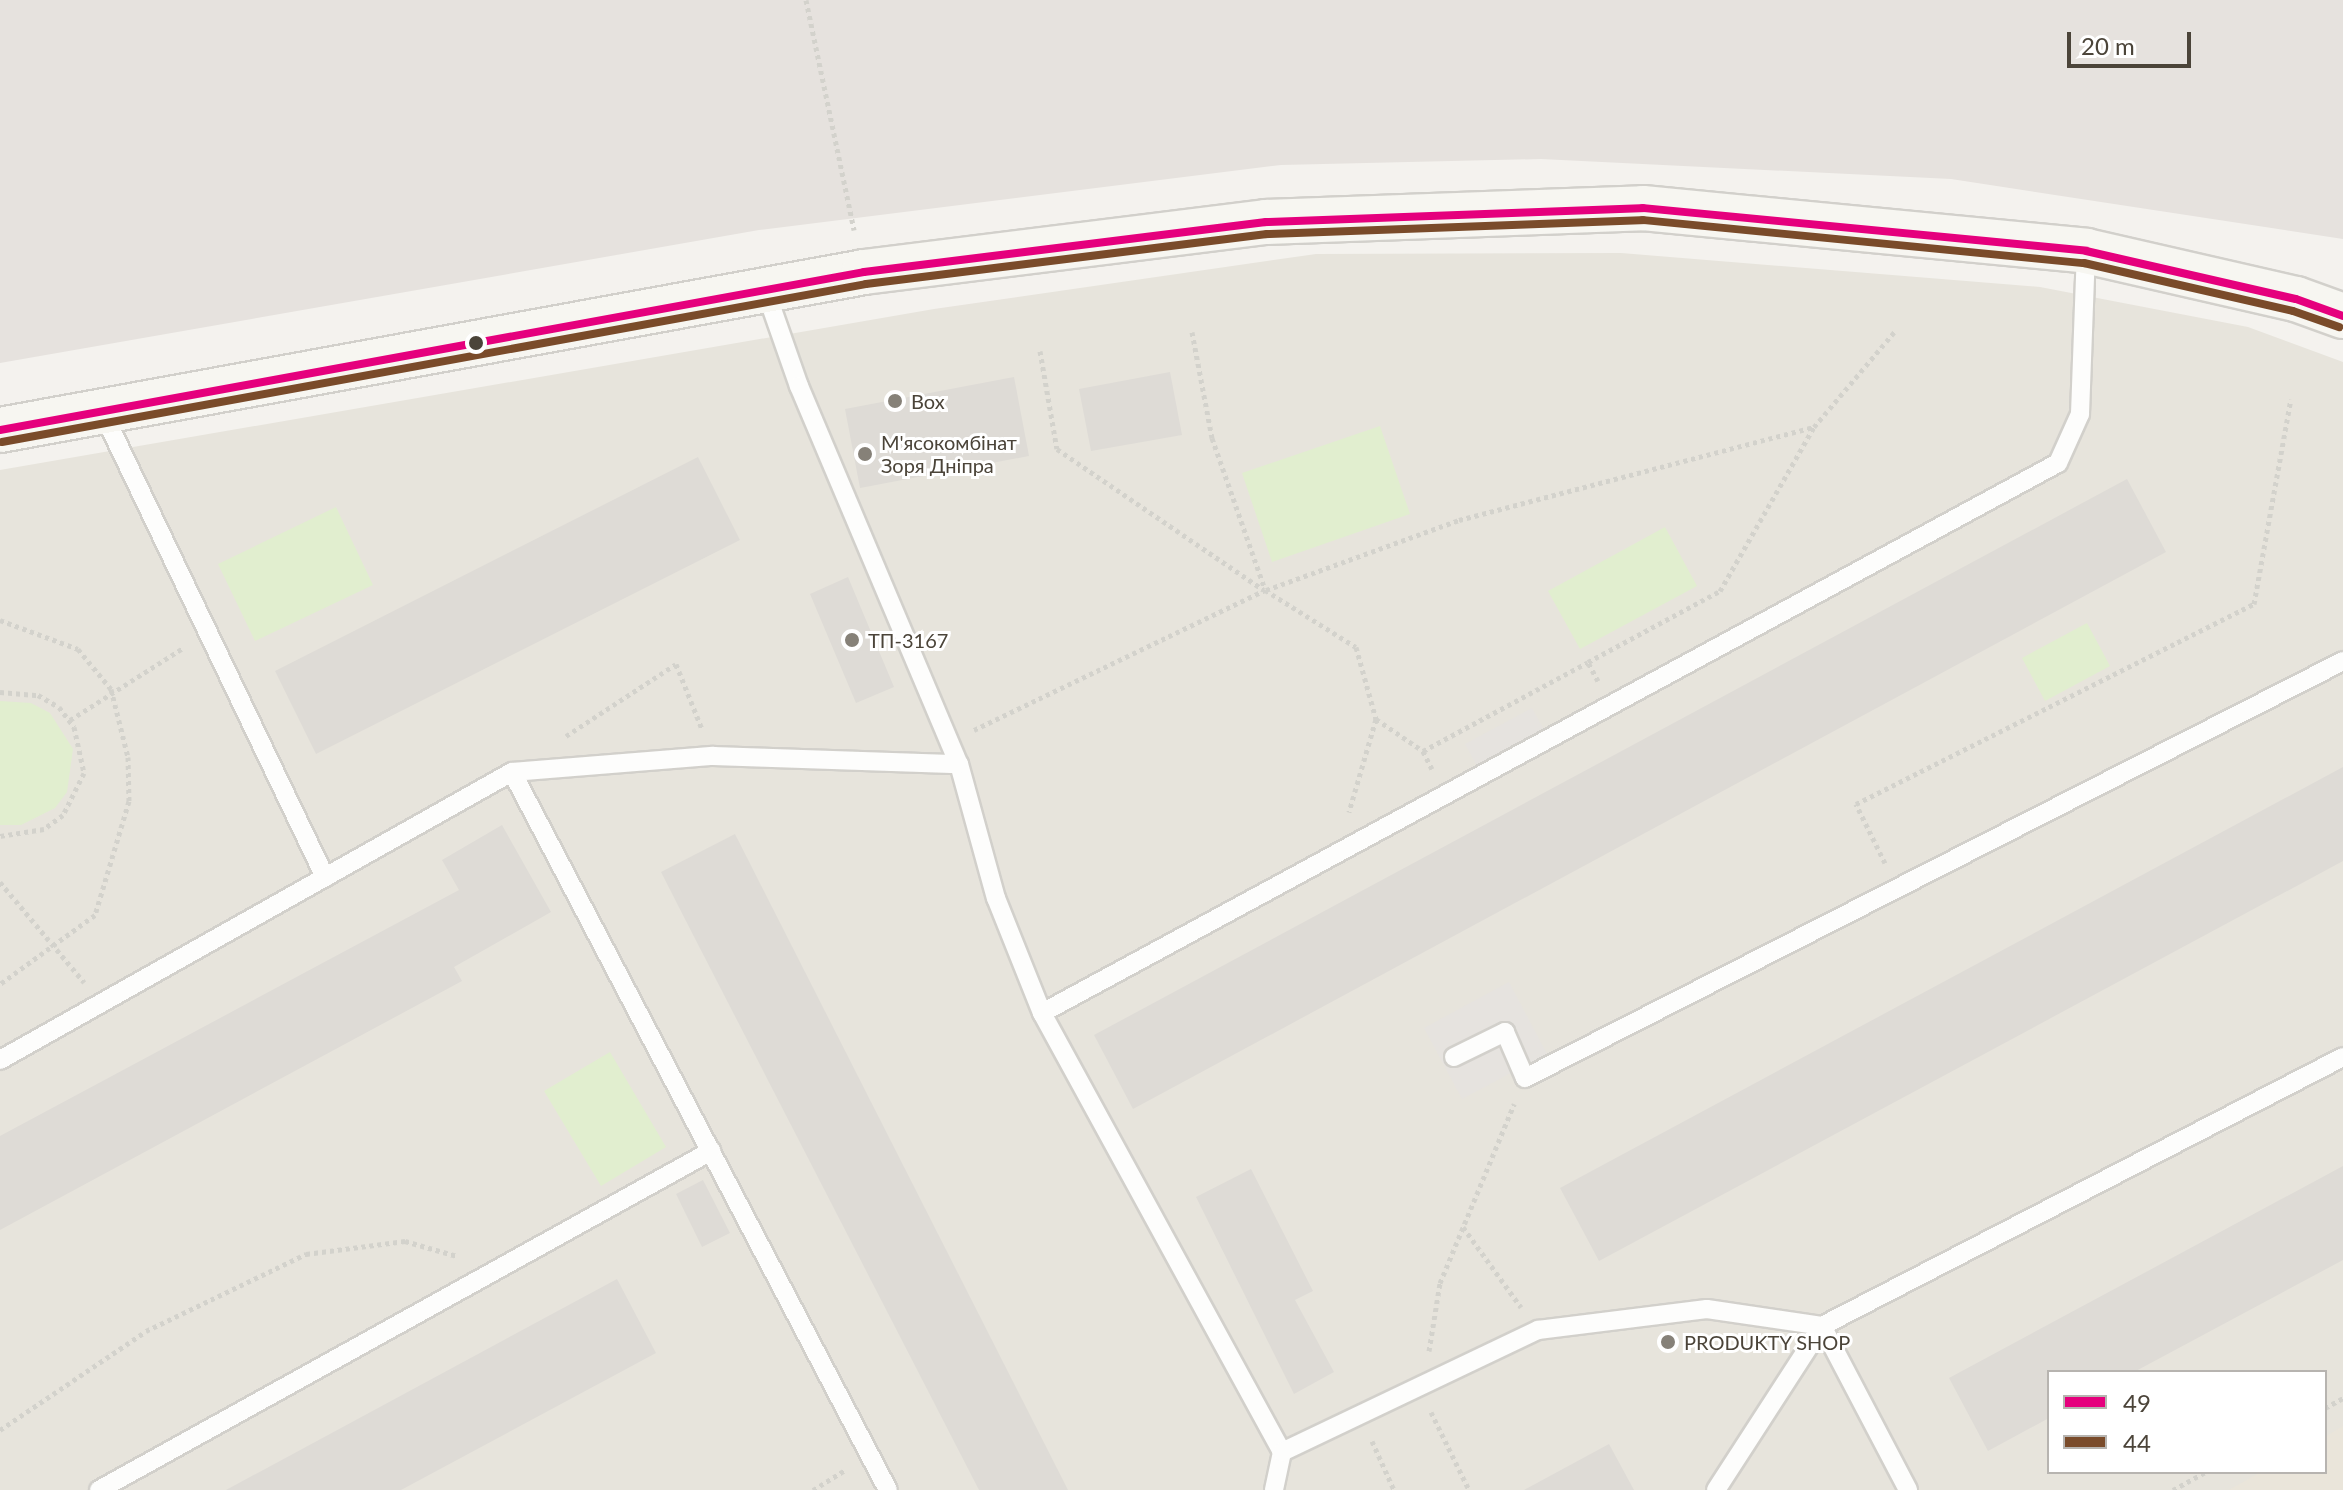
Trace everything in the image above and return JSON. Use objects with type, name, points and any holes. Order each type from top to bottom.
[{"type":"street","points":[[0,430],[864,272],[1266,222],[1643,208],[2086,251],[2296,299],[2343,316]]},
{"type":"lane","points":[[1042,1013],[2058,463],[2080,414],[2086,251]]},
{"type":"lane","points":[[765,289],[799,386],[959,764],[996,898],[1042,1013],[1282,1452],[1274,1490]]},
{"type":"lane","points":[[102,411],[325,877]]},
{"type":"lane","points":[[1454,1057],[1505,1032],[1525,1078],[2343,661]]},
{"type":"lane","points":[[0,1060],[512,772],[713,756],[959,764]]},
{"type":"lane","points":[[512,772],[888,1490]]},
{"type":"lane","points":[[1716,1490],[1822,1326],[2343,1057]]},
{"type":"lane","points":[[99,1490],[711,1151]]},
{"type":"lane","points":[[1282,1452],[1421,1382],[1538,1330],[1707,1309],[1822,1326]]},
{"type":"lane","points":[[1822,1326],[1908,1490]]},
{"type":"path","points":[[806,0],[864,272]]},
{"type":"path","points":[[1423,751],[1720,591],[1814,427],[1896,330]]},
{"type":"path","points":[[1192,332],[1212,438],[1265,590]]},
{"type":"path","points":[[1040,351],[1057,449],[1265,590],[1356,647],[1376,719],[1334,855]]},
{"type":"path","points":[[1897,887],[1856,804],[2254,604],[2291,399]]},
{"type":"path","points":[[949,742],[1265,590],[1459,520],[1814,427]]},
{"type":"path","points":[[0,620],[78,649],[111,689],[128,757],[129,801],[95,915],[56,948],[0,984]]},
{"type":"path","points":[[70,720],[111,689],[208,633]]},
{"type":"path","points":[[1588,662],[1610,706]]},
{"type":"path","points":[[512,772],[676,664],[713,756]]},
{"type":"path","points":[[0,692],[38,695],[70,720],[83,750],[77,796],[44,829],[0,836]]},
{"type":"path","points":[[1376,719],[1423,751],[1445,795]]},
{"type":"path","points":[[0,882],[101,1003]]},
{"type":"path","points":[[1469,1490],[1421,1382],[1440,1283],[1525,1078]]},
{"type":"path","points":[[1463,1227],[1538,1330]]},
{"type":"path","points":[[0,1430],[146,1331],[306,1254],[405,1241],[501,1268]]},
{"type":"path","points":[[1360,1414],[1394,1490]]},
{"type":"path","points":[[2173,1490],[2202,1474]]},
{"type":"shaded area","points":[[0,0],[2343,0],[2343,239],[1951,179],[1541,159],[1281,165],[759,230],[0,363]]},
{"type":"shaded area","points":[[1621,253],[2040,287],[2248,327],[2343,362],[2343,1490],[0,1490],[0,470],[934,309],[1316,254]]},
{"type":"shaded area","points":[[1532,708],[1549,739],[1482,775],[1465,744]]},
{"type":"shaded area","points":[[1509,982],[1547,1054],[1462,1099],[1424,1028]]},
{"type":"shaded area","points":[[2343,1426],[2343,1490],[2229,1490],[2257,1474],[2327,1474],[2327,1436]]},
{"type":"green space","points":[[1380,426],[1410,514],[1272,562],[1242,473]]},
{"type":"green space","points":[[336,507],[373,585],[255,641],[218,564]]},
{"type":"green space","points":[[1665,527],[1697,586],[1580,649],[1548,591]]},
{"type":"green space","points":[[2087,623],[2110,666],[2045,701],[2022,658]]},
{"type":"green space","points":[[0,701],[31,703],[50,713],[73,749],[67,792],[55,808],[21,825],[0,825]]},
{"type":"green space","points":[[610,1052],[666,1147],[601,1186],[544,1091]]},
{"type":"building","points":[[1170,372],[1182,435],[1091,451],[1079,389]]},
{"type":"building","points":[[1014,377],[1029,456],[860,488],[845,409]]},
{"type":"building","points":[[698,457],[740,540],[316,754],[275,671]]},
{"type":"building","points":[[2127,479],[2166,552],[1133,1109],[1094,1035]]},
{"type":"building","name":"ТП-3167","points":[[848,577],[894,687],[856,703],[810,594]]},
{"type":"building","points":[[2343,767],[2343,861],[1599,1261],[1560,1188]]},
{"type":"building","points":[[502,825],[551,912],[454,967],[462,981],[0,1230],[0,1136],[459,890],[442,860]]},
{"type":"building","points":[[735,834],[1068,1490],[979,1490],[661,872]]},
{"type":"building","points":[[2343,1166],[2343,1260],[2138,1370],[2047,1370],[2047,1419],[1988,1451],[1949,1378]]},
{"type":"building","points":[[1251,1169],[1313,1291],[1295,1300],[1334,1372],[1294,1394],[1196,1197]]},
{"type":"building","points":[[703,1180],[730,1233],[702,1247],[676,1194]]},
{"type":"building","points":[[617,1279],[656,1353],[401,1490],[226,1490]]},
{"type":"building","points":[[1609,1444],[1634,1490],[1524,1490]]},
{"type":"transit line","name":"49","points":[[0,430],[864,272],[1266,222],[1643,208],[2086,251],[2296,299],[2343,316]]},
{"type":"transit line","name":"44","points":[[2,442],[866,284],[1267,234],[1643,220],[2084,263],[2293,311],[2339,327]]},
{"type":"place","name":"Box","points":[[895,401]]},
{"type":"place","name":"М'ясокомбінат Зоря Дніпра","points":[[865,454]]},
{"type":"place","name":"ТП-3167","points":[[852,640]]},
{"type":"place","name":"PRODUKTY SHOP","points":[[1668,1342]]}]
